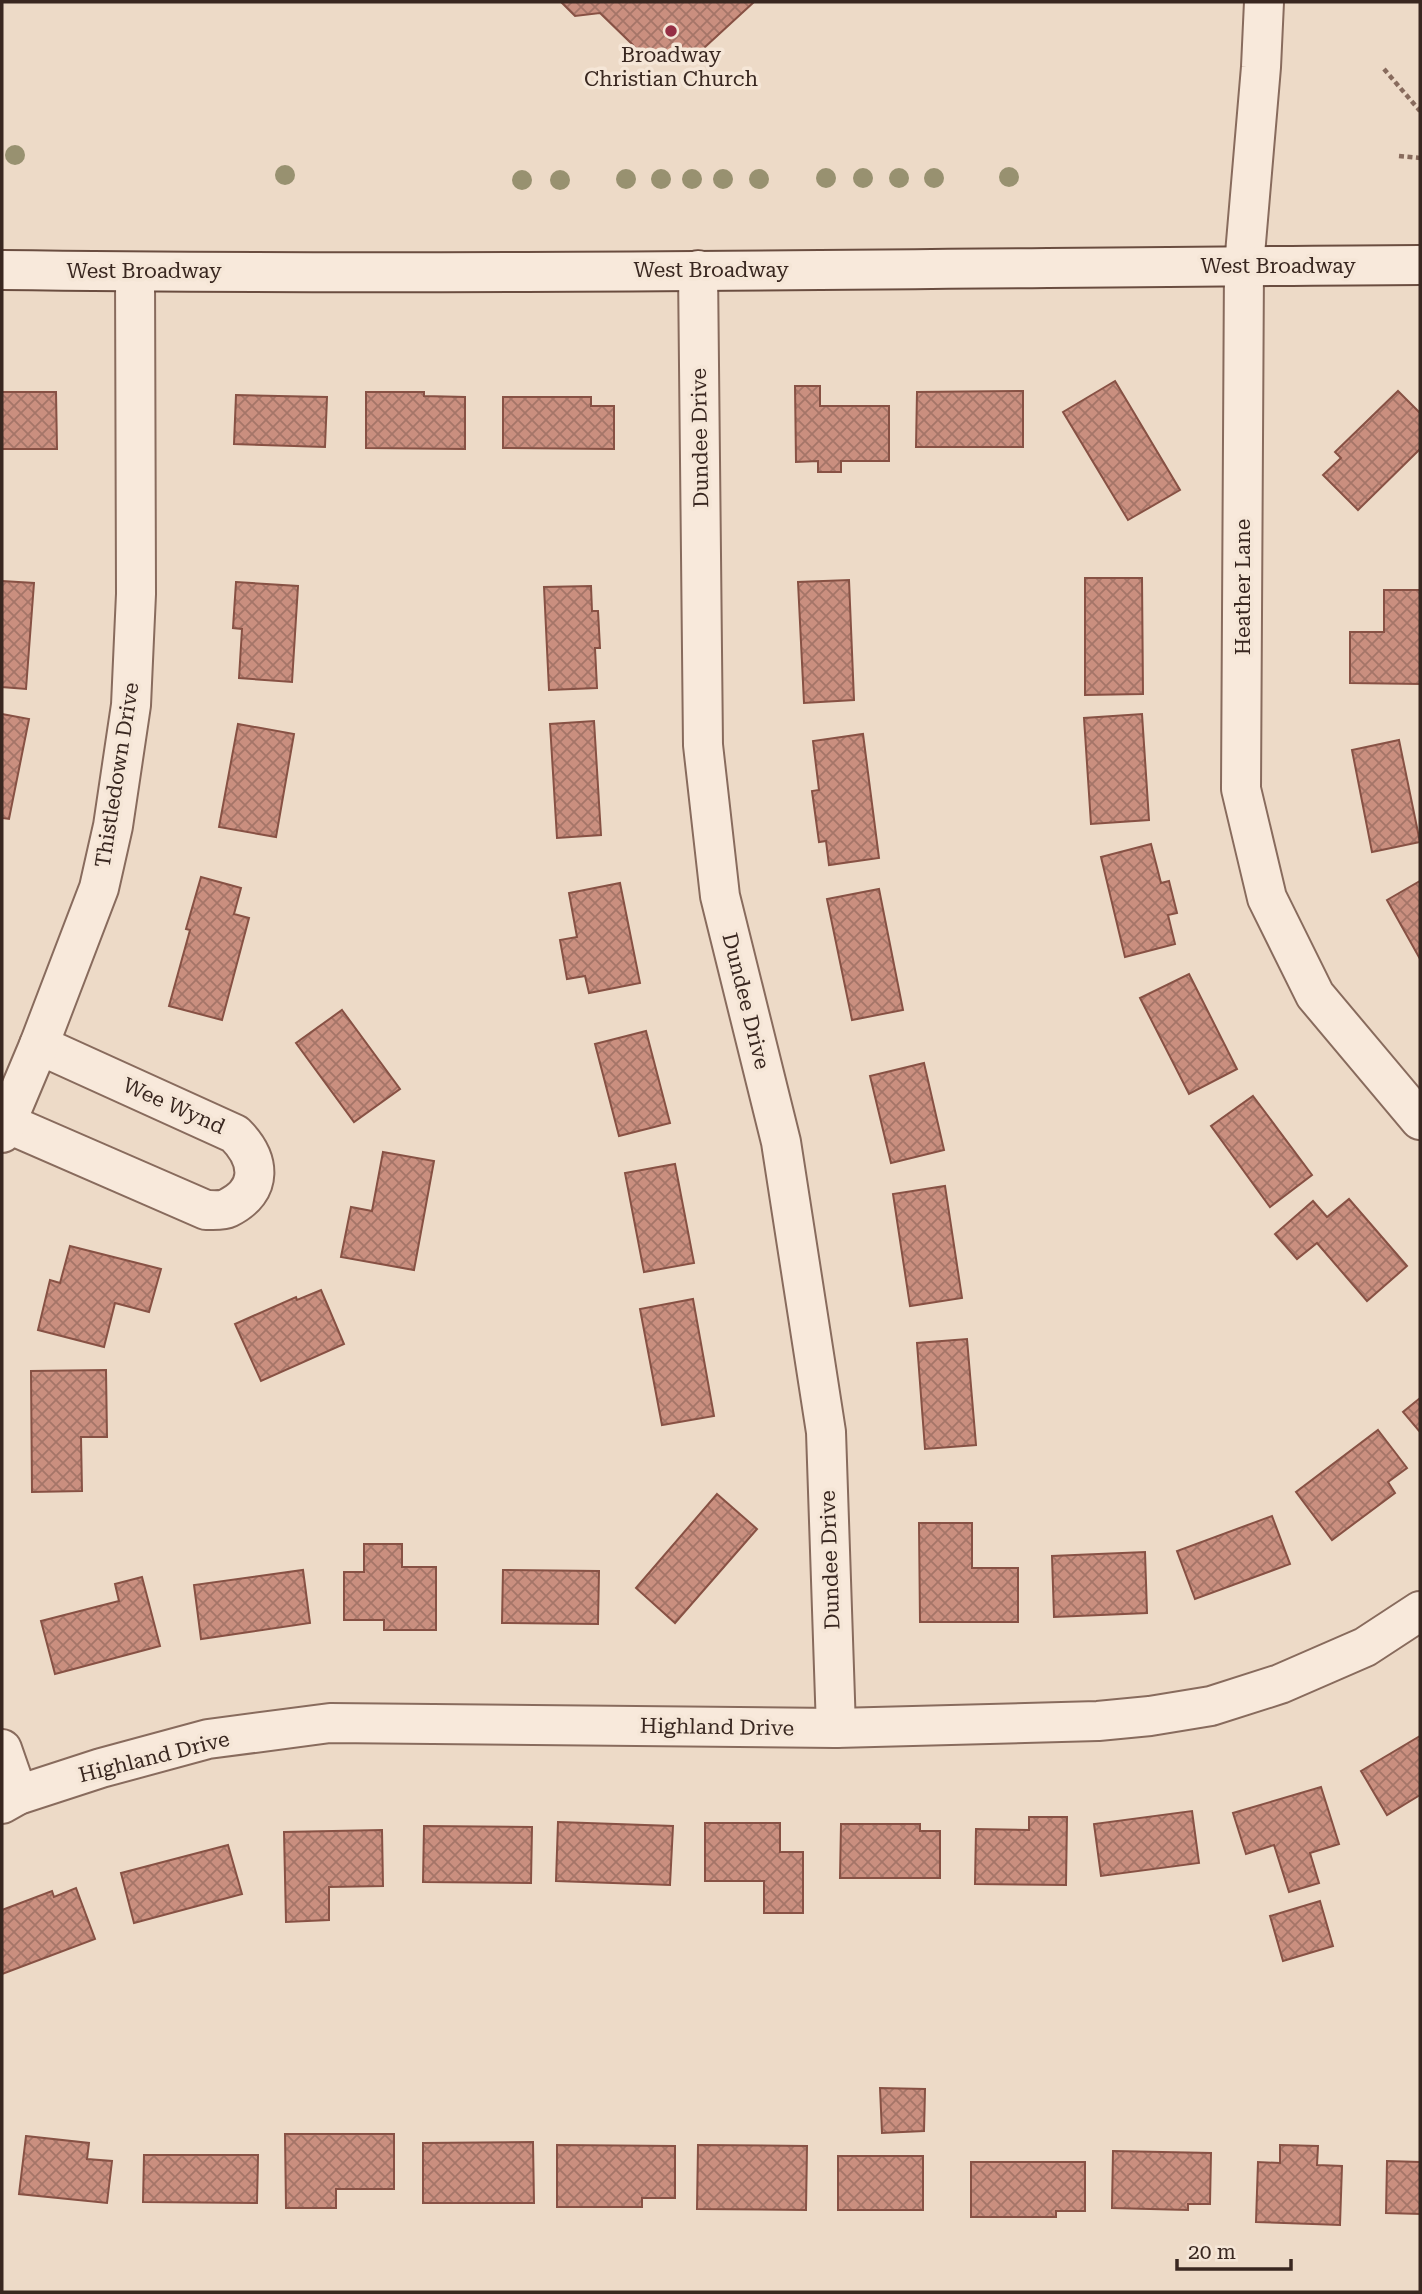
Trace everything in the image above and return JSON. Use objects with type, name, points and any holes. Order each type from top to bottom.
[{"type":"street","name":"Heather Lane","points":[[1264,2],[1244,266],[1241,789],[1267,898],[1315,995],[1420,1120]]},
{"type":"street","name":"West Broadway","points":[[2,270],[135,272],[1420,265]]},
{"type":"street","name":"Dundee Drive","points":[[698,270],[703,745],[720,896],[781,1142],[826,1432],[835,1728]]},
{"type":"street","name":"Thistledown Drive","points":[[4,1128],[40,1045],[99,888],[113,826],[131,705],[136,594],[135,272]]},
{"type":"street","name":"Wee Wynd","points":[[4,1128],[206,1210],[226,1209],[243,1197],[254,1182],[255,1165],[248,1147],[236,1134],[40,1045]]},
{"type":"street","name":"Highland Drive","points":[[10,1799],[102,1768],[208,1740],[330,1723],[835,1728],[1098,1721],[1150,1717],[1211,1706],[1280,1684],[1365,1647],[1420,1611]]},
{"type":"street","points":[[2,1749],[10,1799]]},
{"type":"path","points":[[1384,69],[1420,111]]},
{"type":"path","points":[[1399,156],[1420,158]]},
{"type":"building","name":"Broadway Christian Church","points":[[561,2],[754,2],[705,47],[705,58],[634,58],[633,45],[600,13],[575,16]]},
{"type":"building","points":[[1115,381],[1180,490],[1128,520],[1063,412]]},
{"type":"building","points":[[795,386],[820,386],[820,406],[889,406],[889,461],[841,461],[841,472],[818,472],[818,461],[796,462]]},
{"type":"building","points":[[1023,391],[1023,447],[916,447],[917,392]]},
{"type":"building","points":[[1398,391],[1420,413],[1420,449],[1358,510],[1323,475],[1341,458],[1335,452]]},
{"type":"building","points":[[2,392],[56,392],[57,449],[2,449]]},
{"type":"building","points":[[366,392],[424,392],[424,396],[465,397],[465,449],[366,448]]},
{"type":"building","points":[[236,395],[327,397],[325,447],[234,444]]},
{"type":"building","points":[[503,397],[591,397],[591,406],[614,406],[614,449],[503,448]]},
{"type":"building","points":[[1085,578],[1142,578],[1143,694],[1085,695]]},
{"type":"building","points":[[849,580],[854,700],[804,703],[798,582]]},
{"type":"building","points":[[2,581],[34,583],[26,689],[2,687]]},
{"type":"building","points":[[236,582],[298,586],[292,682],[239,678],[242,629],[233,628]]},
{"type":"building","points":[[591,586],[592,611],[598,611],[600,648],[595,648],[597,688],[549,690],[544,587]]},
{"type":"building","points":[[1384,590],[1420,590],[1420,684],[1350,683],[1350,632],[1384,632]]},
{"type":"building","points":[[2,714],[29,719],[9,819],[2,818]]},
{"type":"building","points":[[1142,714],[1149,820],[1091,824],[1084,718]]},
{"type":"building","points":[[594,721],[601,835],[557,838],[550,724]]},
{"type":"building","points":[[238,724],[294,734],[276,837],[219,827]]},
{"type":"building","points":[[863,734],[879,858],[829,865],[826,841],[819,842],[812,791],[819,790],[813,741]]},
{"type":"building","points":[[1399,740],[1420,842],[1372,852],[1352,750]]},
{"type":"building","points":[[1151,844],[1161,883],[1169,881],[1177,913],[1168,915],[1175,944],[1125,957],[1101,857]]},
{"type":"building","points":[[201,877],[241,888],[234,914],[249,918],[222,1020],[169,1006]]},
{"type":"building","points":[[1420,881],[1420,959],[1387,900]]},
{"type":"building","points":[[620,883],[640,983],[589,993],[585,976],[567,979],[560,940],[577,937],[569,893]]},
{"type":"building","points":[[879,889],[903,1010],[852,1020],[827,899]]},
{"type":"building","points":[[1189,974],[1237,1069],[1189,1094],[1140,998]]},
{"type":"building","points":[[342,1010],[400,1089],[354,1122],[296,1043]]},
{"type":"building","points":[[646,1031],[670,1123],[619,1136],[595,1044]]},
{"type":"building","points":[[924,1063],[944,1150],[891,1163],[870,1076]]},
{"type":"building","points":[[1253,1096],[1312,1175],[1270,1207],[1211,1126]]},
{"type":"building","points":[[383,1152],[434,1161],[414,1270],[341,1257],[351,1207],[372,1211]]},
{"type":"building","points":[[675,1164],[694,1263],[644,1272],[625,1173]]},
{"type":"building","points":[[945,1186],[962,1298],[910,1306],[893,1194]]},
{"type":"building","points":[[1349,1199],[1407,1266],[1367,1301],[1317,1243],[1297,1259],[1275,1234],[1313,1201],[1327,1217]]},
{"type":"building","points":[[70,1246],[161,1269],[149,1312],[115,1303],[104,1347],[38,1330],[50,1280],[60,1283]]},
{"type":"building","points":[[321,1290],[344,1344],[261,1381],[235,1324],[296,1297],[297,1300]]},
{"type":"building","points":[[693,1299],[714,1416],[662,1425],[640,1309]]},
{"type":"building","points":[[967,1339],[976,1445],[925,1449],[917,1343]]},
{"type":"building","points":[[106,1370],[107,1437],[81,1437],[82,1491],[32,1492],[31,1371]]},
{"type":"building","points":[[1420,1398],[1420,1432],[1403,1412]]},
{"type":"building","points":[[1378,1430],[1407,1468],[1388,1482],[1395,1493],[1332,1540],[1296,1492]]},
{"type":"building","points":[[717,1494],[757,1529],[675,1623],[636,1588]]},
{"type":"building","points":[[1272,1516],[1290,1564],[1195,1599],[1177,1551]]},
{"type":"building","points":[[919,1523],[972,1523],[972,1568],[1018,1568],[1018,1622],[920,1622]]},
{"type":"building","points":[[364,1544],[402,1544],[402,1567],[436,1567],[436,1630],[384,1630],[384,1620],[344,1620],[344,1572],[364,1572]]},
{"type":"building","points":[[1145,1552],[1147,1613],[1054,1617],[1052,1556]]},
{"type":"building","points":[[303,1570],[310,1623],[201,1639],[194,1585]]},
{"type":"building","points":[[503,1570],[599,1571],[598,1624],[502,1623]]},
{"type":"building","points":[[142,1577],[160,1646],[55,1674],[41,1621],[119,1601],[115,1584]]},
{"type":"building","points":[[1420,1736],[1420,1795],[1387,1815],[1361,1771]]},
{"type":"building","points":[[1321,1787],[1339,1844],[1310,1853],[1319,1883],[1289,1892],[1274,1845],[1246,1854],[1233,1813]]},
{"type":"building","points":[[1192,1811],[1199,1863],[1101,1876],[1094,1824]]},
{"type":"building","points":[[1029,1817],[1067,1817],[1066,1885],[975,1884],[976,1829],[1029,1830]]},
{"type":"building","points":[[558,1822],[673,1826],[670,1885],[556,1881]]},
{"type":"building","points":[[705,1823],[780,1823],[780,1852],[803,1852],[803,1913],[764,1913],[764,1881],[705,1881]]},
{"type":"building","points":[[841,1824],[920,1824],[920,1831],[940,1831],[940,1878],[840,1878]]},
{"type":"building","points":[[424,1826],[532,1827],[531,1883],[423,1882]]},
{"type":"building","points":[[382,1830],[383,1886],[329,1887],[329,1920],[286,1922],[284,1832]]},
{"type":"building","points":[[228,1845],[242,1894],[134,1923],[121,1873]]},
{"type":"building","points":[[76,1888],[95,1939],[2,1974],[2,1910],[52,1891],[54,1897]]},
{"type":"building","points":[[1320,1901],[1333,1946],[1283,1961],[1270,1916]]},
{"type":"building","points":[[880,2088],[925,2089],[924,2131],[882,2133]]},
{"type":"building","points":[[285,2134],[394,2134],[394,2189],[336,2189],[336,2208],[286,2208]]},
{"type":"building","points":[[26,2136],[89,2143],[87,2159],[112,2161],[107,2203],[19,2194]]},
{"type":"building","points":[[533,2142],[534,2203],[423,2203],[423,2143]]},
{"type":"building","points":[[557,2145],[675,2146],[675,2198],[642,2198],[642,2207],[557,2207]]},
{"type":"building","points":[[698,2145],[807,2146],[806,2210],[697,2209]]},
{"type":"building","points":[[1280,2145],[1318,2146],[1317,2165],[1342,2166],[1340,2225],[1256,2222],[1258,2162],[1280,2163]]},
{"type":"building","points":[[1113,2151],[1211,2153],[1210,2204],[1188,2204],[1188,2210],[1112,2208]]},
{"type":"building","points":[[144,2155],[258,2155],[257,2203],[143,2202]]},
{"type":"building","points":[[838,2156],[923,2156],[923,2210],[838,2210]]},
{"type":"building","points":[[1387,2161],[1420,2162],[1420,2214],[1386,2213]]},
{"type":"building","points":[[971,2162],[1085,2162],[1085,2211],[1056,2211],[1056,2217],[971,2217]]},
{"type":"place","name":"Broadway Christian Church","points":[[671,31]]}]
